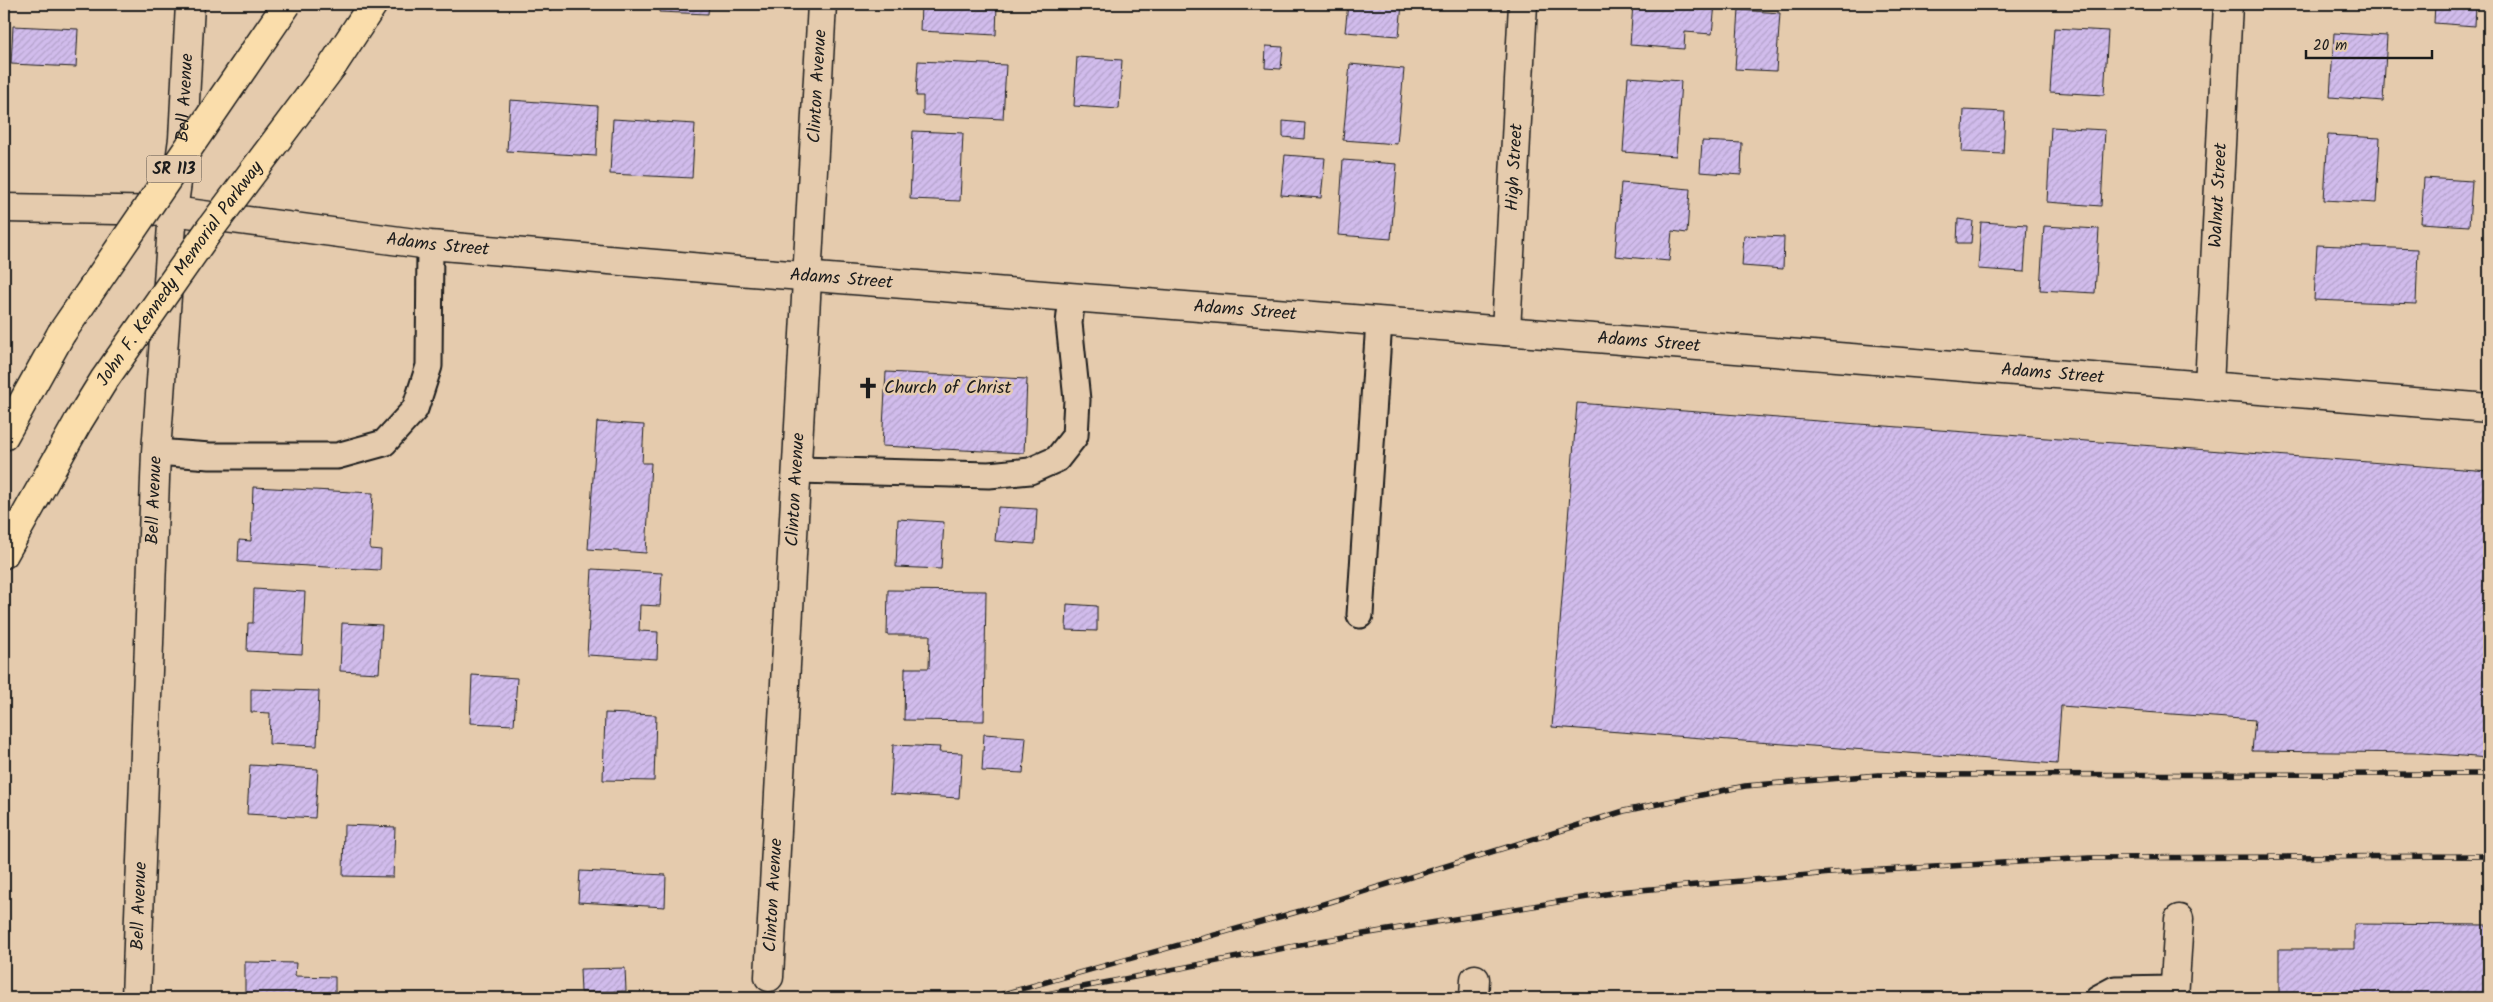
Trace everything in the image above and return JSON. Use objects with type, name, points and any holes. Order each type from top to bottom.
[{"type":"main road","name":"SR 113","points":[[4,436],[61,334],[287,4]]},
{"type":"main road","name":"John F. Kennedy Memorial Parkway","points":[[4,554],[78,422],[104,380],[210,229],[333,65],[373,4]]},
{"type":"street","name":"Bell Avenue","points":[[136,998],[156,452],[174,211],[183,138],[190,4]]},
{"type":"street","name":"Clinton Avenue","points":[[769,978],[822,4]]},
{"type":"street","name":"High Street","points":[[1506,331],[1523,4]]},
{"type":"street","name":"Walnut Street","points":[[2208,386],[2228,4]]},
{"type":"street","name":"Adams Street","points":[[4,208],[174,211],[430,245],[808,277],[2489,408]]},
{"type":"street","points":[[2175,993],[2178,919]]},
{"type":"lane","points":[[156,452],[210,456],[338,456],[384,443],[416,409],[429,366],[430,245]]},
{"type":"lane","points":[[798,470],[989,475],[1030,472],[1057,459],[1075,436],[1077,400],[1070,324],[1072,297]]},
{"type":"lane","points":[[1360,615],[1379,321]]},
{"type":"lane","points":[[2098,998],[2116,988],[2175,993]]},
{"type":"building","points":[[535,4],[553,4],[552,10],[534,8]]},
{"type":"building","points":[[660,4],[709,4],[708,14],[659,12]]},
{"type":"building","points":[[921,4],[997,4],[996,35],[920,31]]},
{"type":"building","points":[[1348,4],[1402,4],[1399,36],[1345,32]]},
{"type":"building","points":[[1633,4],[1715,4],[1712,34],[1685,32],[1684,49],[1630,45]]},
{"type":"building","points":[[2435,4],[2476,4],[2475,26],[2434,23]]},
{"type":"building","points":[[1739,10],[1780,13],[1776,71],[1735,69]]},
{"type":"building","points":[[13,26],[78,29],[76,67],[11,64]]},
{"type":"building","points":[[2054,28],[2108,31],[2104,95],[2050,92]]},
{"type":"building","points":[[2334,33],[2387,36],[2383,101],[2330,97]]},
{"type":"building","points":[[1266,46],[1283,47],[1281,69],[1265,68]]},
{"type":"building","points":[[1077,57],[1122,60],[1119,109],[1074,106]]},
{"type":"building","points":[[918,61],[1006,65],[1003,119],[923,115],[923,96],[916,96]]},
{"type":"building","points":[[1350,64],[1404,69],[1397,144],[1343,140]]},
{"type":"building","points":[[1628,77],[1681,81],[1676,156],[1623,152]]},
{"type":"building","points":[[510,100],[598,106],[596,156],[507,151]]},
{"type":"building","points":[[1964,110],[2005,112],[2003,154],[1962,152]]},
{"type":"building","points":[[613,119],[695,124],[692,178],[610,174]]},
{"type":"building","points":[[1283,121],[1305,123],[1304,139],[1283,137]]},
{"type":"building","points":[[2051,127],[2105,130],[2101,206],[2047,202]]},
{"type":"building","points":[[913,131],[963,133],[960,201],[910,199]]},
{"type":"building","points":[[2328,135],[2380,138],[2376,203],[2324,200]]},
{"type":"building","points":[[1702,141],[1742,143],[1741,175],[1700,172]]},
{"type":"building","points":[[1285,155],[1325,158],[1321,198],[1281,195]]},
{"type":"building","points":[[1343,160],[1397,164],[1391,239],[1338,235]]},
{"type":"building","points":[[2424,178],[2472,181],[2469,226],[2421,223]]},
{"type":"building","points":[[1621,183],[1690,189],[1687,233],[1672,231],[1669,261],[1615,256]]},
{"type":"building","points":[[1958,219],[1973,221],[1971,243],[1957,243]]},
{"type":"building","points":[[1981,222],[2027,225],[2024,272],[1978,269]]},
{"type":"building","points":[[2044,226],[2099,229],[2095,293],[2040,290]]},
{"type":"building","points":[[1744,235],[1784,237],[1783,269],[1742,266]]},
{"type":"building","points":[[2317,245],[2418,249],[2416,304],[2314,300]]},
{"type":"building","points":[[886,372],[1027,379],[1024,453],[882,446]]},
{"type":"building","points":[[1577,403],[2489,471],[2489,758],[2422,753],[2252,751],[2255,720],[2061,706],[2057,764],[1552,727]]},
{"type":"building","points":[[597,422],[644,425],[642,463],[651,463],[646,553],[588,549]]},
{"type":"building","points":[[253,487],[373,493],[370,549],[381,550],[380,570],[238,562],[239,540],[251,541]]},
{"type":"building","points":[[998,507],[1037,509],[1035,544],[995,541]]},
{"type":"building","points":[[898,519],[944,522],[941,569],[896,567]]},
{"type":"building","points":[[592,569],[662,573],[660,606],[640,605],[639,631],[658,632],[657,659],[587,655]]},
{"type":"building","points":[[254,589],[305,592],[302,654],[247,651],[248,623],[253,623]]},
{"type":"building","points":[[888,590],[986,591],[984,721],[904,720],[905,668],[929,668],[930,635],[887,635]]},
{"type":"building","points":[[1067,604],[1097,606],[1097,631],[1066,630]]},
{"type":"building","points":[[342,623],[382,625],[379,673],[340,671]]},
{"type":"building","points":[[472,675],[517,678],[514,725],[470,723]]},
{"type":"building","points":[[251,689],[319,691],[317,746],[269,744],[270,713],[251,712]]},
{"type":"building","points":[[605,713],[656,715],[654,781],[603,780]]},
{"type":"building","points":[[984,734],[1026,737],[1023,773],[982,771]]},
{"type":"building","points":[[893,745],[940,747],[939,752],[962,753],[959,798],[890,794]]},
{"type":"building","points":[[250,765],[318,769],[315,818],[247,814]]},
{"type":"building","points":[[344,825],[395,827],[393,877],[343,876]]},
{"type":"building","points":[[580,871],[666,875],[665,907],[578,902]]},
{"type":"building","points":[[2354,924],[2487,925],[2489,998],[2279,998],[2279,949],[2354,949]]},
{"type":"building","points":[[245,962],[296,963],[295,976],[335,977],[335,998],[245,998]]},
{"type":"building","points":[[625,968],[626,991],[581,992],[580,969]]},
{"type":"railway","points":[[989,998],[1304,910],[1624,811],[1745,786],[1878,775],[2489,774]]},
{"type":"railway","points":[[1026,998],[1321,941],[1618,892],[1831,873],[2089,858],[2489,856]]},
{"type":"place","name":"Church of Christ","points":[[868,388]]}]
